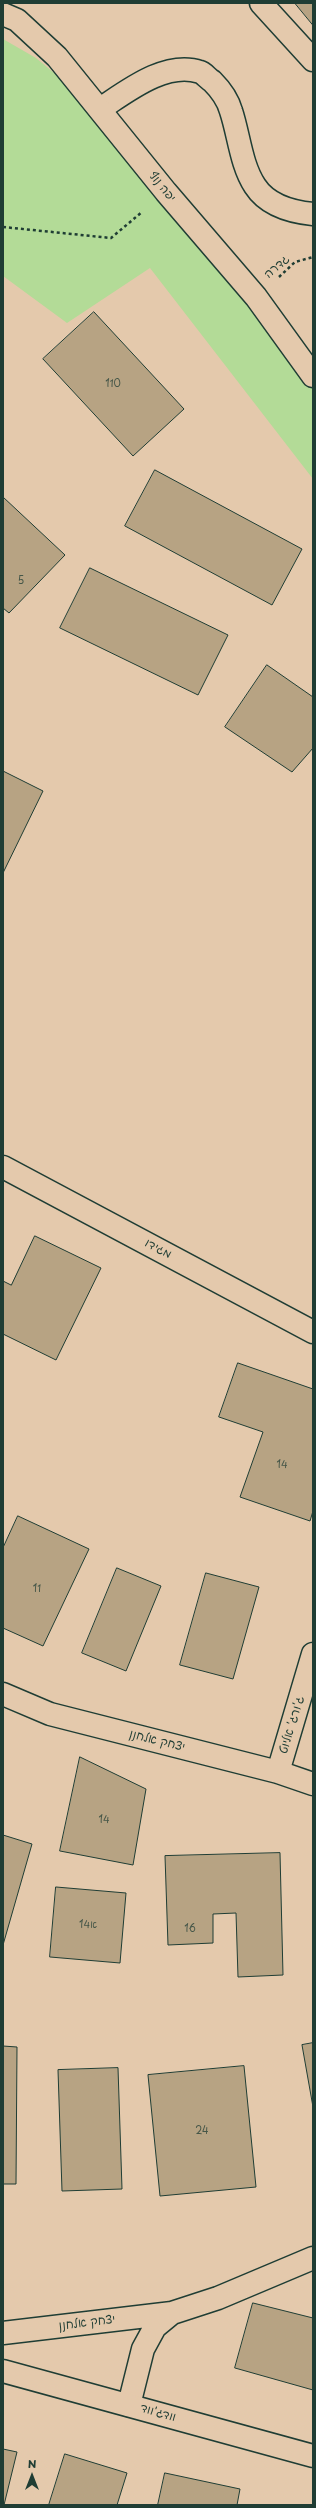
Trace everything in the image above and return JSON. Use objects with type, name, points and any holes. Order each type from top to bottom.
[{"type":"street","points":[[261,3],[313,60]]},
{"type":"street","name":"יפה נוף","points":[[8,12],[57,57],[166,192],[256,297],[313,376]]},
{"type":"street","points":[[100,109],[145,80],[161,74],[183,71],[200,72],[219,87],[231,109],[245,161],[255,187],[273,204],[295,212],[313,214]]},
{"type":"street","name":"מגידו","points":[[3,1167],[313,1332]]},
{"type":"street","name":"ג'ורג' אליוט","points":[[278,1772],[313,1654]]},
{"type":"street","name":"יצחק אלחנן","points":[[3,1694],[50,1714],[278,1772],[313,1784]]},
{"type":"street","name":"יצחק אלחנן","points":[[3,2333],[172,2313],[218,2298],[313,2258]]},
{"type":"street","name":"יצחק אלחנן","points":[[129,2405],[143,2349],[156,2327],[172,2313]]},
{"type":"street","name":"וודג'ווד","points":[[3,2371],[313,2456]]},
{"type":"path","points":[[3,227],[111,238],[166,192]]},
{"type":"path","name":"גדרה","points":[[256,297],[295,262],[313,257]]},
{"type":"green space","points":[[3,39],[36,58],[87,100],[313,379],[313,479],[150,268],[67,323],[3,276]]},
{"type":"building","points":[[295,3],[313,3],[313,25]]},
{"type":"building","points":[[94,312],[184,409],[133,456],[43,359]]},
{"type":"building","points":[[155,470],[302,549],[272,605],[125,526]]},
{"type":"building","points":[[3,497],[65,555],[9,613],[3,608]]},
{"type":"building","points":[[90,568],[228,635],[198,695],[60,628]]},
{"type":"building","points":[[267,665],[313,697],[313,748],[292,772],[225,727]]},
{"type":"building","points":[[3,771],[43,791],[3,873]]},
{"type":"building","points":[[35,1236],[101,1268],[56,1360],[3,1334],[3,1281],[11,1285]]},
{"type":"building","points":[[238,1363],[313,1389],[313,1511],[310,1521],[240,1497],[263,1432],[219,1417]]},
{"type":"building","points":[[18,1516],[89,1549],[43,1646],[3,1628],[3,1548]]},
{"type":"building","points":[[117,1568],[161,1586],[126,1671],[82,1653]]},
{"type":"building","points":[[206,1573],[259,1587],[233,1679],[180,1665]]},
{"type":"building","points":[[80,1757],[146,1789],[133,1865],[60,1851]]},
{"type":"building","points":[[3,1835],[32,1844],[3,1945]]},
{"type":"building","points":[[280,1853],[283,1975],[238,1977],[236,1913],[213,1914],[213,1943],[168,1945],[165,1856]]},
{"type":"building","points":[[56,1887],[126,1893],[120,1963],[50,1957]]},
{"type":"building","points":[[313,2043],[313,2107],[302,2045]]},
{"type":"building","points":[[3,2046],[17,2047],[16,2184],[3,2184]]},
{"type":"building","points":[[244,2066],[256,2187],[160,2196],[148,2075]]},
{"type":"building","points":[[118,2068],[122,2189],[62,2191],[58,2070]]},
{"type":"building","points":[[253,2303],[313,2318],[313,2390],[235,2368]]},
{"type":"building","points":[[3,2449],[17,2452],[4,2505],[3,2505]]},
{"type":"building","points":[[65,2454],[127,2473],[117,2505],[49,2505]]},
{"type":"building","points":[[165,2473],[240,2489],[237,2505],[158,2505]]}]
